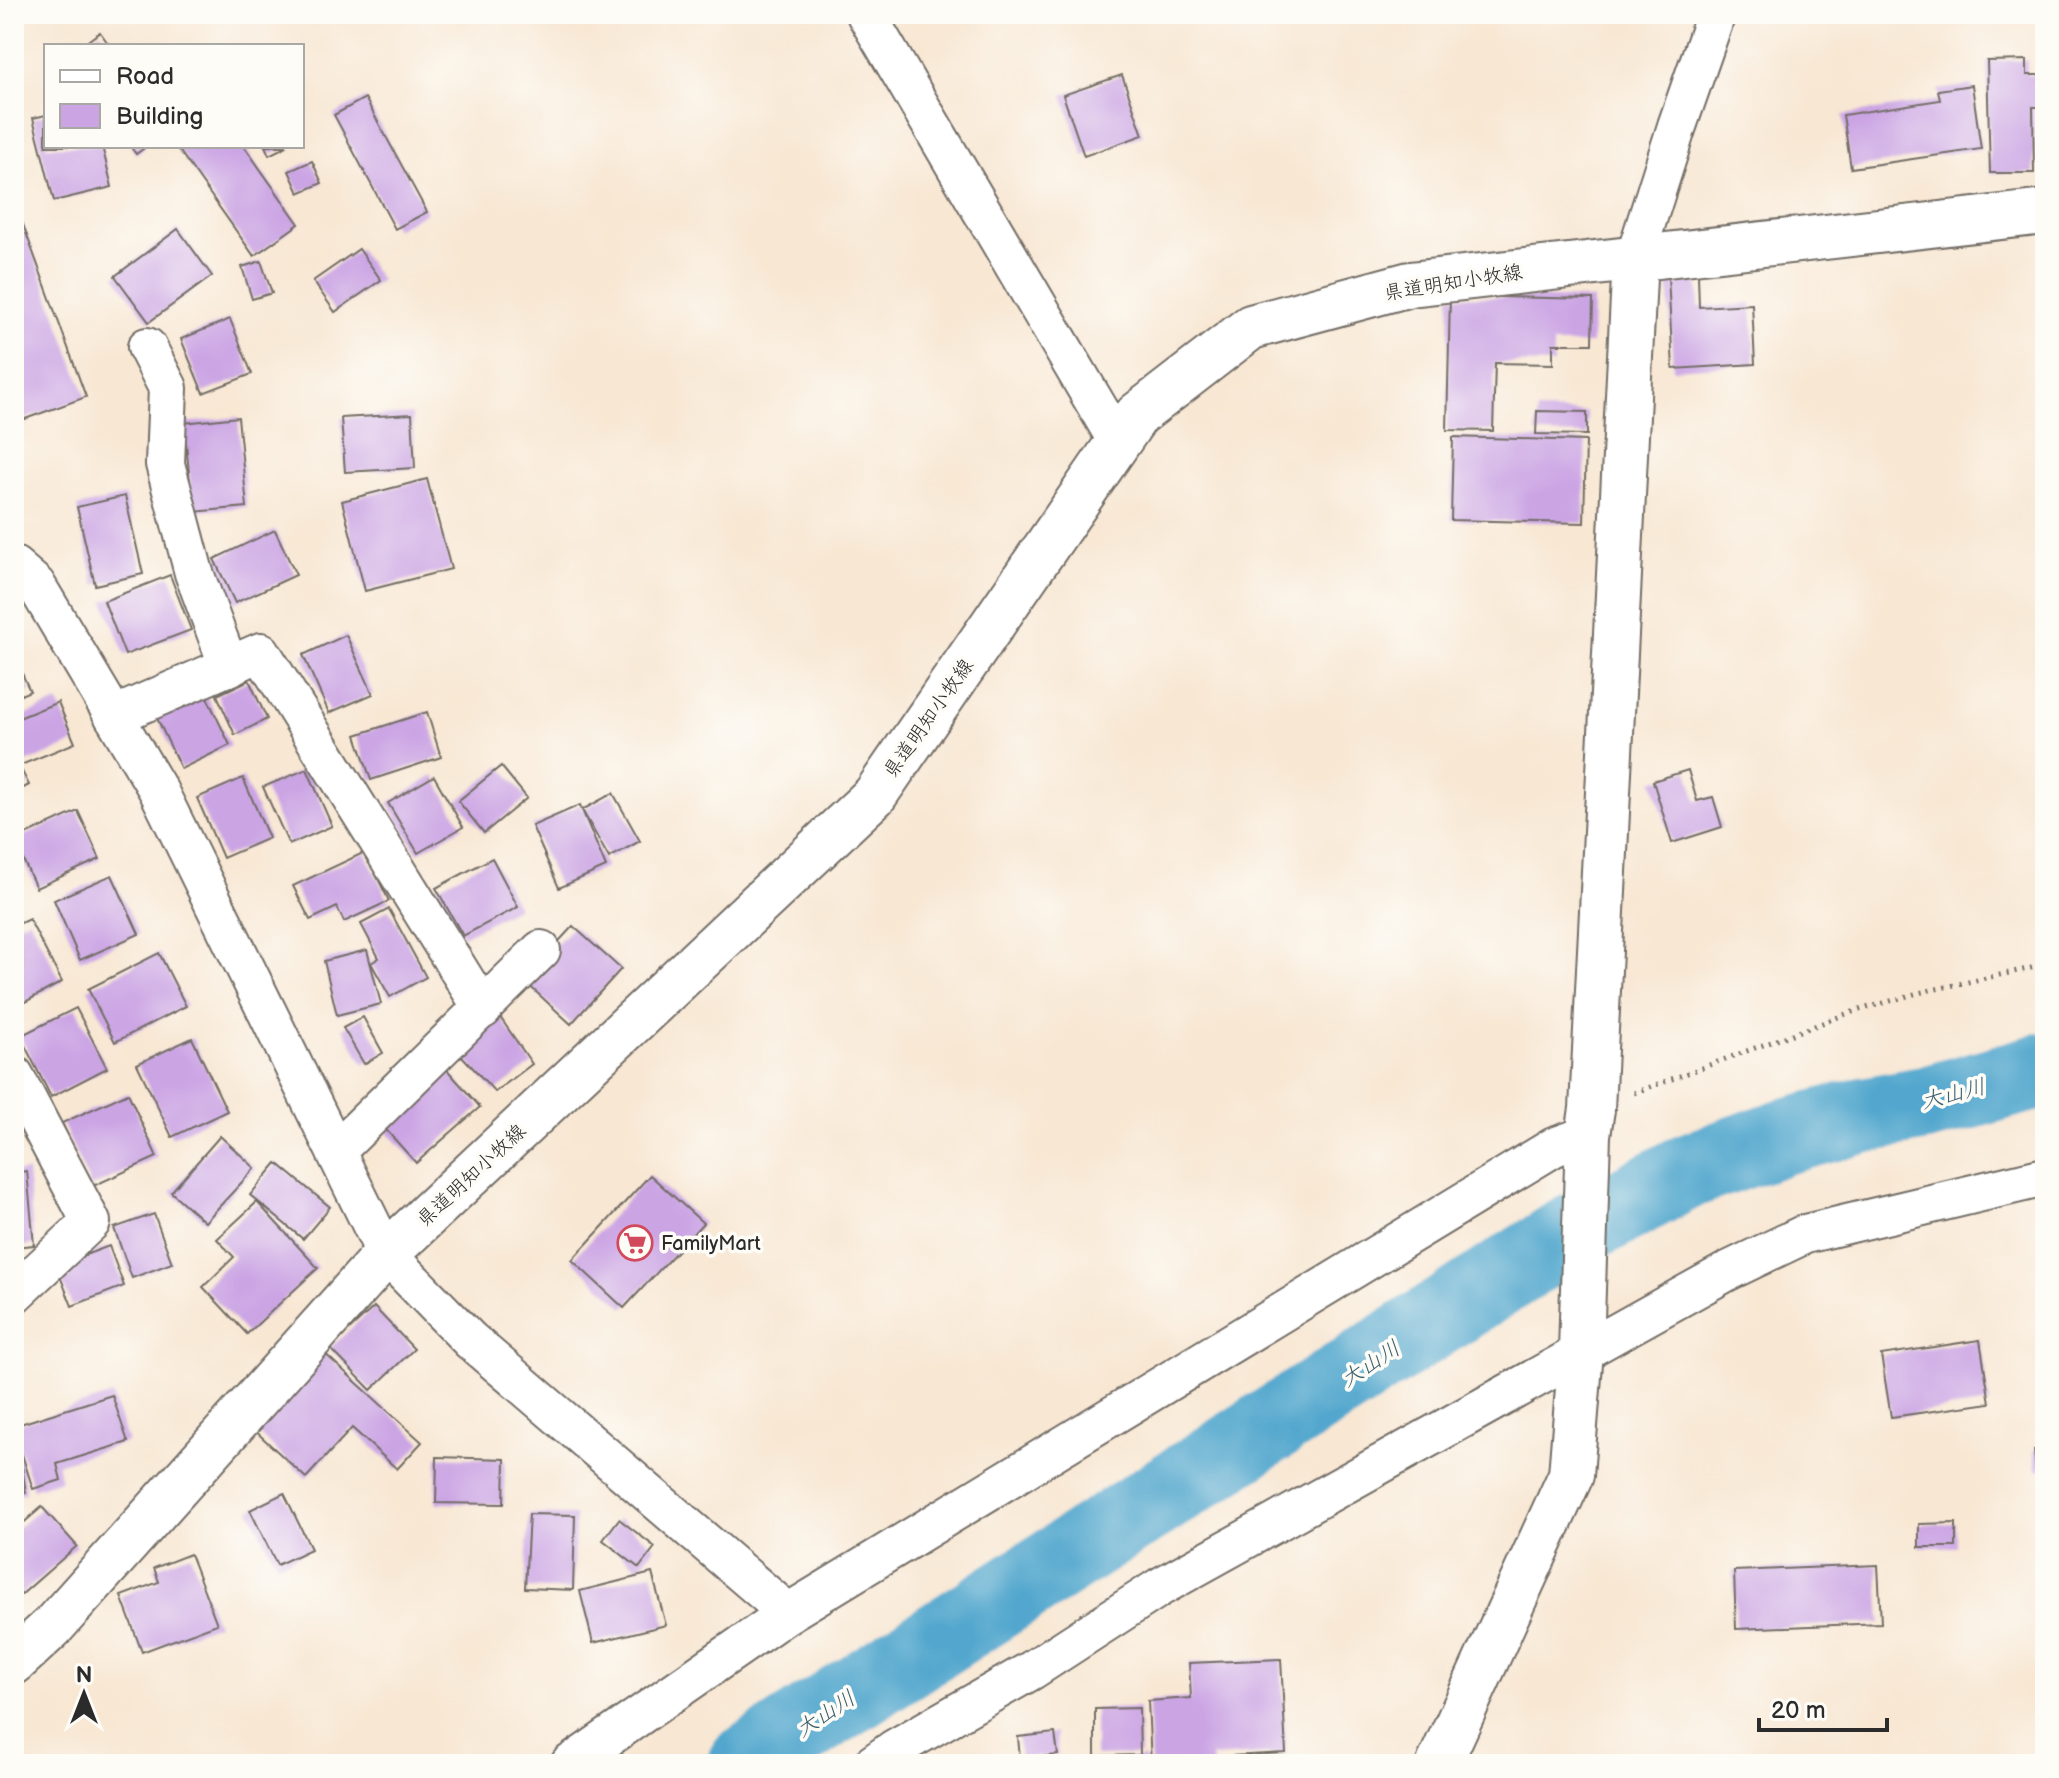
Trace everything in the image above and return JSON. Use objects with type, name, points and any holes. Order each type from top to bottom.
[{"type":"main road","name":"県道明知小牧線","points":[[14,1662],[52,1627],[386,1254],[875,795],[1137,415],[1251,327],[1410,284],[2045,212]]},
{"type":"main road","points":[[1439,1764],[1571,1475],[1581,1351],[1635,258]]},
{"type":"street","points":[[866,14],[1118,442]]},
{"type":"street","points":[[1635,258],[1716,14]]},
{"type":"street","points":[[147,347],[168,388],[165,464],[194,573],[229,667]]},
{"type":"street","points":[[21,582],[114,716],[158,790],[386,1254],[470,1340],[788,1613]]},
{"type":"street","points":[[114,716],[261,652],[483,1009]]},
{"type":"street","points":[[336,1151],[541,950]]},
{"type":"street","points":[[14,1075],[22,1110],[91,1222],[14,1294]]},
{"type":"street","points":[[570,1764],[788,1613],[1554,1147],[1590,1122]]},
{"type":"street","points":[[873,1764],[1032,1670],[1160,1587],[1728,1271],[1805,1234],[2045,1177]]},
{"type":"path","points":[[1590,1122],[1849,1013],[1918,993],[2045,965]]},
{"type":"building","points":[[100,32],[109,44],[84,44]]},
{"type":"building","points":[[2027,60],[2027,75],[2045,75],[2045,107],[2033,107],[2034,173],[1990,173],[1987,61]]},
{"type":"building","points":[[1122,75],[1143,135],[1084,156],[1063,95]]},
{"type":"building","points":[[1972,85],[1981,149],[1851,168],[1843,115],[1940,100],[1938,90]]},
{"type":"building","points":[[365,98],[427,212],[395,229],[334,115]]},
{"type":"building","points":[[44,115],[44,148],[102,148],[112,187],[54,201],[33,118]]},
{"type":"building","points":[[177,148],[245,148],[299,224],[254,256]]},
{"type":"building","points":[[266,148],[283,148],[269,155]]},
{"type":"building","points":[[312,161],[322,183],[299,193],[289,171]]},
{"type":"building","points":[[14,200],[86,397],[14,423]]},
{"type":"building","points":[[178,229],[212,276],[149,322],[115,276]]},
{"type":"building","points":[[359,249],[381,280],[335,312],[313,281]]},
{"type":"building","points":[[261,261],[272,293],[252,299],[242,267]]},
{"type":"building","points":[[1698,274],[1699,307],[1752,304],[1755,364],[1673,369],[1668,276]]},
{"type":"building","points":[[1450,296],[1593,299],[1592,344],[1553,344],[1553,364],[1495,363],[1493,431],[1447,430]]},
{"type":"building","points":[[230,319],[252,374],[203,393],[181,339]]},
{"type":"building","points":[[1537,411],[1587,412],[1587,435],[1536,434]]},
{"type":"building","points":[[412,414],[415,468],[345,472],[341,418]]},
{"type":"building","points":[[238,417],[247,507],[193,512],[184,423]]},
{"type":"building","points":[[1453,437],[1586,441],[1584,523],[1451,520]]},
{"type":"building","points":[[427,479],[451,569],[365,591],[342,501]]},
{"type":"building","points":[[125,496],[143,574],[95,585],[77,507]]},
{"type":"building","points":[[275,530],[296,575],[235,603],[214,559]]},
{"type":"building","points":[[170,575],[191,630],[125,655],[104,601]]},
{"type":"building","points":[[346,635],[373,694],[329,713],[303,655]]},
{"type":"building","points":[[14,656],[30,691],[14,698]]},
{"type":"building","points":[[249,680],[267,719],[235,735],[217,695]]},
{"type":"building","points":[[204,691],[230,745],[181,769],[155,714]]},
{"type":"building","points":[[58,702],[75,743],[21,765],[14,748],[14,720]]},
{"type":"building","points":[[427,712],[441,757],[371,780],[356,735]]},
{"type":"building","points":[[14,756],[29,785],[14,793]]},
{"type":"building","points":[[501,766],[527,798],[484,833],[458,801]]},
{"type":"building","points":[[307,769],[332,826],[289,845],[263,787]]},
{"type":"building","points":[[1688,770],[1697,801],[1713,797],[1722,827],[1672,843],[1653,781]]},
{"type":"building","points":[[434,776],[463,827],[418,853],[388,803]]},
{"type":"building","points":[[243,778],[269,838],[223,858],[197,798]]},
{"type":"building","points":[[613,793],[640,841],[609,858],[582,810]]},
{"type":"building","points":[[580,805],[606,867],[559,888],[532,826]]},
{"type":"building","points":[[78,811],[100,859],[36,888],[14,840]]},
{"type":"building","points":[[365,852],[389,901],[344,922],[337,907],[310,920],[293,886]]},
{"type":"building","points":[[492,858],[518,907],[463,936],[436,888]]},
{"type":"building","points":[[112,875],[139,934],[80,960],[54,900]]},
{"type":"building","points":[[389,909],[426,977],[390,997],[371,963],[379,958],[361,924]]},
{"type":"building","points":[[29,919],[62,982],[14,1008],[14,926]]},
{"type":"building","points":[[573,926],[621,969],[571,1024],[523,980]]},
{"type":"building","points":[[367,950],[381,1004],[337,1015],[324,961]]},
{"type":"building","points":[[159,953],[186,1006],[115,1042],[88,989]]},
{"type":"building","points":[[76,1008],[107,1068],[51,1097],[20,1036]]},
{"type":"building","points":[[363,1017],[383,1053],[364,1064],[343,1028]]},
{"type":"building","points":[[500,1017],[532,1064],[495,1092],[461,1055]]},
{"type":"building","points":[[192,1038],[227,1111],[172,1137],[137,1064]]},
{"type":"building","points":[[443,1065],[480,1107],[416,1163],[379,1122]]},
{"type":"building","points":[[128,1093],[157,1157],[91,1187],[62,1123]]},
{"type":"building","points":[[220,1136],[255,1168],[205,1222],[171,1192]]},
{"type":"building","points":[[277,1163],[330,1207],[303,1239],[250,1195]]},
{"type":"building","points":[[27,1171],[34,1245],[14,1247],[14,1173]]},
{"type":"building","points":[[650,1175],[703,1223],[624,1308],[572,1260]]},
{"type":"building","points":[[257,1202],[318,1268],[247,1334],[203,1287],[234,1257],[217,1239]]},
{"type":"building","points":[[154,1214],[172,1263],[132,1278],[114,1228]]},
{"type":"building","points":[[109,1246],[124,1286],[72,1306],[56,1266]]},
{"type":"building","points":[[374,1307],[414,1349],[371,1390],[330,1348]]},
{"type":"building","points":[[1980,1340],[1990,1403],[1891,1417],[1881,1355]]},
{"type":"building","points":[[322,1351],[422,1442],[397,1469],[352,1428],[306,1478],[251,1427]]},
{"type":"building","points":[[112,1395],[128,1442],[57,1464],[61,1480],[33,1489],[18,1442],[26,1493],[14,1495],[14,1441],[17,1440],[14,1426]]},
{"type":"building","points":[[2045,1449],[2045,1469],[2036,1470],[2034,1450]]},
{"type":"building","points":[[437,1457],[505,1459],[504,1504],[436,1503]]},
{"type":"building","points":[[284,1493],[311,1549],[277,1565],[250,1510]]},
{"type":"building","points":[[42,1507],[77,1546],[21,1595],[14,1587],[14,1531]]},
{"type":"building","points":[[529,1514],[575,1515],[573,1590],[525,1588]]},
{"type":"building","points":[[619,1519],[655,1547],[639,1568],[603,1540]]},
{"type":"building","points":[[1956,1523],[1956,1547],[1919,1547],[1919,1524]]},
{"type":"building","points":[[190,1554],[217,1624],[142,1652],[121,1596],[159,1582],[154,1568]]},
{"type":"building","points":[[1878,1565],[1881,1623],[1736,1629],[1734,1571]]},
{"type":"building","points":[[652,1573],[666,1625],[593,1643],[580,1591]]},
{"type":"building","points":[[1281,1659],[1286,1753],[1212,1757],[1213,1764],[1151,1764],[1148,1701],[1191,1698],[1189,1663]]},
{"type":"building","points":[[1139,1708],[1140,1755],[1095,1756],[1095,1709]]},
{"type":"building","points":[[1055,1733],[1058,1755],[1020,1759],[1018,1737]]},
{"type":"building","points":[[1144,1758],[1145,1764],[1102,1764],[1102,1762]]},
{"type":"waterway","name":"大山川","points":[[745,1764],[1566,1236],[1690,1170],[1783,1137],[1865,1115],[1925,1104],[2045,1070]]},
{"type":"place","name":"FamilyMart","points":[[635,1243]]}]
